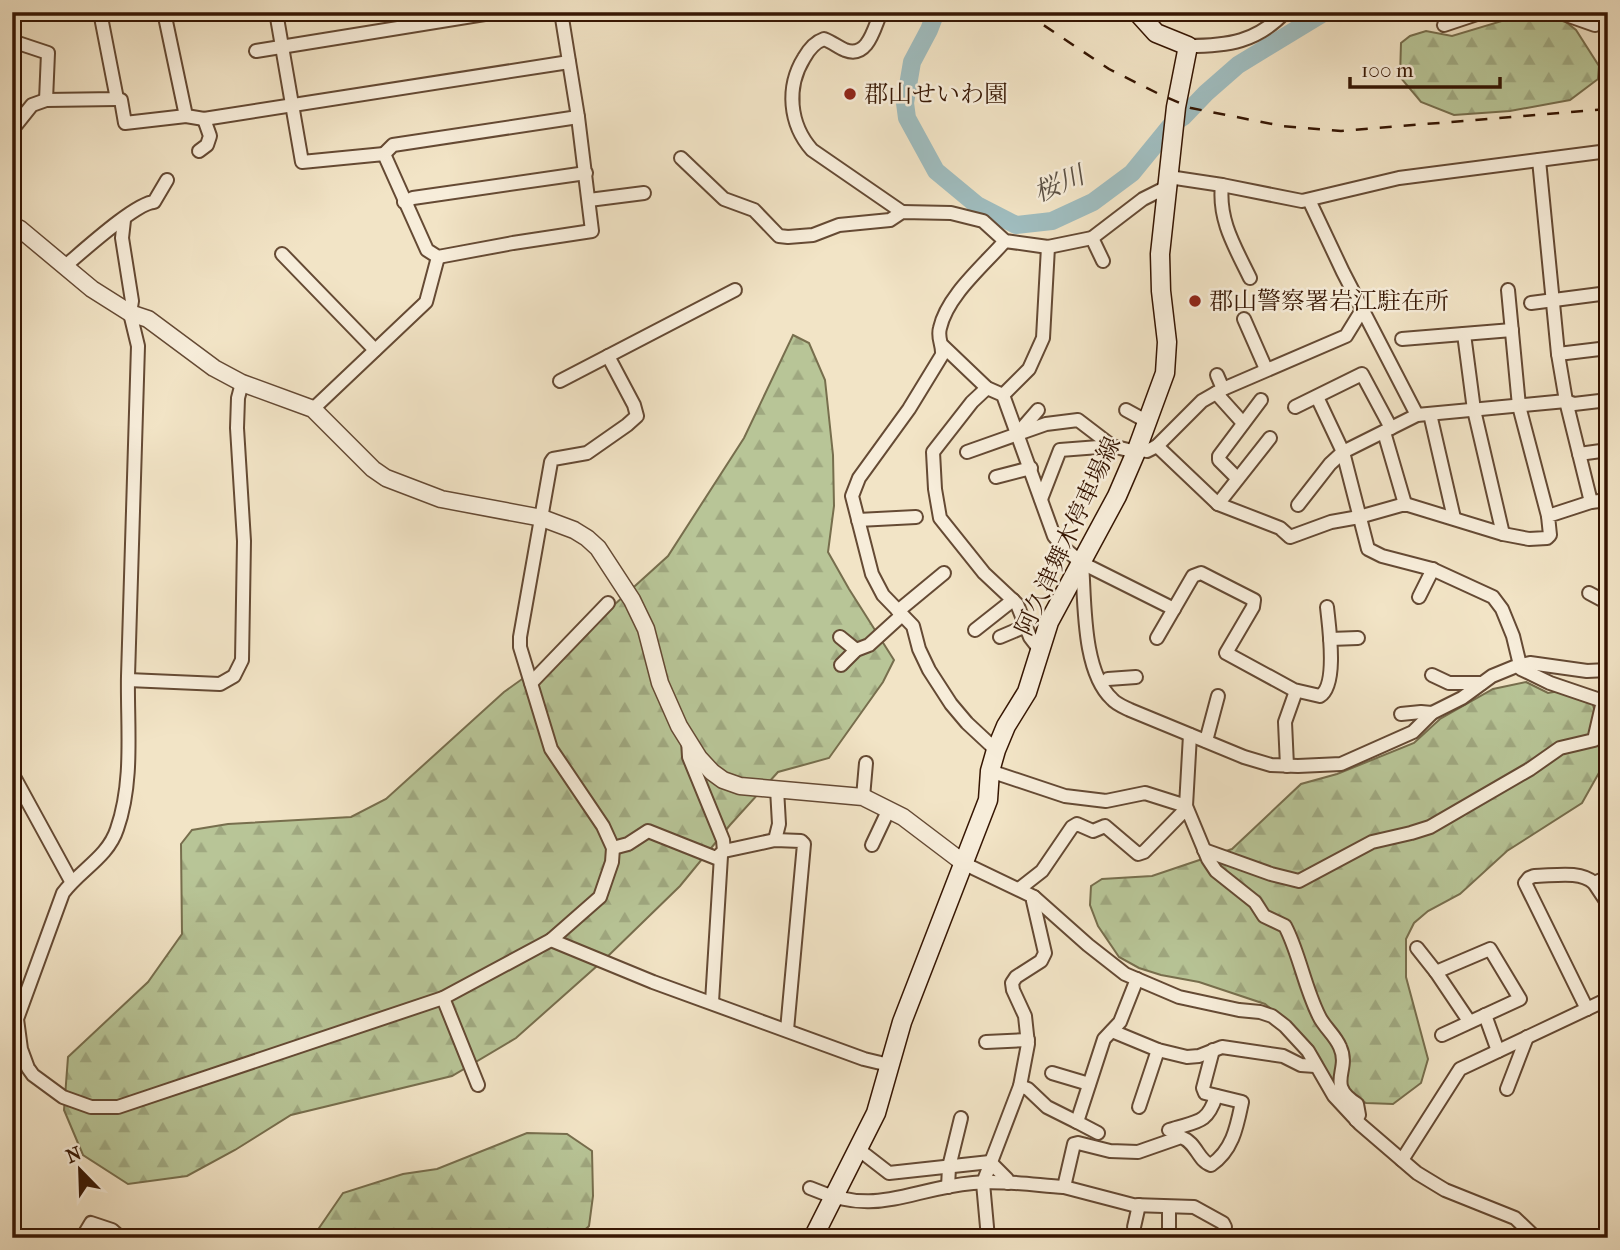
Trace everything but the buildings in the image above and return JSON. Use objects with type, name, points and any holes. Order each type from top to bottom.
[{"type":"main road","points":[[1137,12],[1156,33],[1188,46]]},
{"type":"main road","name":"阿久津舞木停車場線","points":[[813,1238],[876,1113],[922,967],[965,864],[988,800],[990,771],[996,750],[1006,726],[1027,692],[1055,609],[1117,496],[1165,373],[1167,342],[1160,254],[1176,107],[1188,46]]},
{"type":"street","points":[[100,12],[117,99]]},
{"type":"street","points":[[164,12],[186,116]]},
{"type":"street","points":[[276,12],[302,162],[384,154],[393,145],[578,117]]},
{"type":"street","points":[[256,51],[497,12]]},
{"type":"street","points":[[384,154],[427,250],[438,257],[592,231],[586,173],[561,12]]},
{"type":"street","points":[[881,12],[868,42],[862,49],[847,50],[824,39],[817,42],[803,60],[795,75],[792,93],[802,138],[811,150],[902,212],[964,215],[983,221],[1004,241],[1048,247],[1092,238],[1168,182],[1222,185],[1302,201],[1399,178],[1608,151]]},
{"type":"street","points":[[1188,46],[1247,39],[1268,29],[1285,12]]},
{"type":"street","points":[[1444,24],[1483,12]]},
{"type":"street","points":[[1558,12],[1595,25]]},
{"type":"street","points":[[12,41],[48,53],[47,100]]},
{"type":"street","points":[[12,130],[32,105],[47,100],[121,100],[125,123],[186,116],[204,119],[569,62]]},
{"type":"street","points":[[200,151],[207,145],[210,136],[204,119]]},
{"type":"street","points":[[681,158],[724,200],[754,210],[779,236],[802,238],[839,225],[890,220],[902,212]]},
{"type":"street","points":[[1538,160],[1558,354],[1566,401],[1591,502]]},
{"type":"street","points":[[404,202],[413,198],[586,173]]},
{"type":"street","points":[[64,267],[142,206],[154,202],[167,180]]},
{"type":"street","points":[[1222,185],[1220,201],[1223,219],[1250,278]]},
{"type":"street","points":[[589,200],[644,193]]},
{"type":"street","points":[[1309,200],[1362,310],[1424,414],[1454,518]]},
{"type":"street","points":[[124,220],[122,237],[132,301],[130,313],[138,346],[128,756],[123,806],[118,827],[107,849],[71,881],[63,892],[15,1021],[28,1068],[46,1086],[76,1103],[91,1107],[118,1107],[443,998],[551,940],[600,897],[612,862],[613,848],[603,826],[551,749],[520,647],[520,637],[553,459],[587,453],[636,416],[634,405],[608,356]]},
{"type":"street","points":[[12,225],[92,289],[130,313],[148,319],[214,368],[242,383],[313,410],[373,469],[400,485],[441,499],[542,518],[587,538],[598,548],[632,600],[646,629],[660,683],[688,740],[699,758],[723,780],[740,786],[863,797],[904,817],[965,864],[1034,897],[1110,964],[1136,979],[1179,997],[1266,1013],[1286,1026],[1308,1051],[1328,1088],[1356,1120],[1417,1173],[1445,1190],[1515,1218],[1536,1238]]},
{"type":"street","points":[[1092,238],[1103,261]]},
{"type":"street","points":[[996,750],[951,704],[929,670],[919,649],[913,626],[883,595],[872,575],[852,496],[853,487],[909,409],[942,355],[940,325],[961,289],[1004,241]]},
{"type":"street","points":[[1003,396],[1029,369],[1043,338],[1048,247]]},
{"type":"street","points":[[282,254],[374,350]]},
{"type":"street","points":[[313,410],[426,302],[438,257]]},
{"type":"street","points":[[948,283],[961,289]]},
{"type":"street","points":[[560,381],[735,290]]},
{"type":"street","points":[[1157,446],[1218,503],[1280,528],[1290,537],[1331,522],[1405,504],[1503,534],[1529,539],[1547,538],[1550,535],[1548,516],[1519,406],[1508,290]]},
{"type":"street","points":[[1531,303],[1608,293]]},
{"type":"street","points":[[1041,499],[1060,450],[1112,446],[1147,451],[1157,446],[1202,401],[1219,391],[1346,336],[1362,310]]},
{"type":"street","points":[[1244,319],[1266,369]]},
{"type":"street","points":[[1402,339],[1512,330]]},
{"type":"street","points":[[1464,334],[1474,410],[1503,534]]},
{"type":"street","points":[[943,346],[987,388],[1003,396],[1055,536],[1065,549],[1082,564],[1174,609]]},
{"type":"street","points":[[1558,354],[1608,348]]},
{"type":"street","points":[[1295,407],[1362,374],[1388,430],[1405,504]]},
{"type":"street","points":[[1217,375],[1219,391],[1243,423]]},
{"type":"street","points":[[128,680],[220,684],[230,680],[240,667],[244,541],[237,428],[238,398],[242,383]]},
{"type":"street","points":[[987,388],[972,402],[933,452],[940,518],[984,573],[1017,604],[1030,637],[1040,650]]},
{"type":"street","points":[[1204,850],[1270,874],[1299,881],[1372,842],[1430,827],[1530,769],[1560,748],[1594,740],[1604,704],[1524,671],[1519,665],[1513,636],[1497,600],[1433,569],[1370,551],[1363,535],[1343,452],[1317,397]]},
{"type":"street","points":[[1237,478],[1219,460],[1219,456],[1261,400]]},
{"type":"street","points":[[1298,505],[1330,464],[1343,452],[1424,414],[1566,401],[1574,404],[1608,400]]},
{"type":"street","points":[[1018,434],[1038,410]]},
{"type":"street","points":[[1126,410],[1148,422]]},
{"type":"street","points":[[967,452],[1046,424],[1078,421],[1112,446]]},
{"type":"street","points":[[1218,503],[1270,438]]},
{"type":"street","points":[[1579,454],[1608,450]]},
{"type":"street","points":[[996,477],[1031,468]]},
{"type":"street","points":[[1548,516],[1591,502],[1608,500]]},
{"type":"street","points":[[858,520],[916,517]]},
{"type":"street","points":[[1082,564],[1088,642],[1098,678],[1113,700],[1190,735],[1271,765],[1341,764],[1413,732],[1432,713],[1462,698],[1482,682],[1519,665],[1545,663],[1587,671],[1608,670]]},
{"type":"street","points":[[1419,597],[1433,569]]},
{"type":"street","points":[[841,665],[856,650],[869,645],[944,573]]},
{"type":"street","points":[[1157,638],[1196,574],[1201,573],[1254,600],[1253,607],[1226,653],[1296,691],[1317,696],[1325,693],[1329,677],[1327,607]]},
{"type":"street","points":[[1589,593],[1606,604]]},
{"type":"street","points":[[975,630],[1013,600]]},
{"type":"street","points":[[531,683],[608,603]]},
{"type":"street","points":[[1592,611],[1606,604]]},
{"type":"street","points":[[1000,637],[1026,626]]},
{"type":"street","points":[[840,637],[856,650]]},
{"type":"street","points":[[1330,639],[1358,638]]},
{"type":"street","points":[[1432,675],[1449,683],[1482,682]]},
{"type":"street","points":[[1108,679],[1136,677]]},
{"type":"street","points":[[1287,766],[1285,722],[1296,691]]},
{"type":"street","points":[[1206,741],[1218,696]]},
{"type":"street","points":[[1401,714],[1432,713]]},
{"type":"street","points":[[1190,735],[1186,806],[1204,850],[1216,871],[1255,902],[1264,915],[1287,930],[1320,1019],[1343,1056],[1340,1084],[1345,1096],[1357,1104],[1359,1115],[1356,1120]]},
{"type":"street","points":[[688,740],[689,757],[723,840],[712,1002]]},
{"type":"street","points":[[863,797],[866,763]]},
{"type":"street","points":[[990,771],[1065,796],[1106,801],[1145,793],[1186,806]]},
{"type":"street","points":[[12,773],[71,881]]},
{"type":"street","points":[[775,840],[779,824],[777,789]]},
{"type":"street","points":[[1019,889],[1042,871],[1072,827],[1077,824],[1093,831],[1105,827],[1138,854],[1144,852],[1186,806]]},
{"type":"street","points":[[872,845],[890,809]]},
{"type":"street","points":[[613,848],[628,844],[648,831],[716,859],[722,854],[775,840],[801,841],[804,844],[787,1030]]},
{"type":"street","points":[[1587,1009],[1525,883],[1534,876],[1580,875],[1594,883],[1608,904]]},
{"type":"street","points":[[1594,883],[1608,877]]},
{"type":"street","points":[[988,1238],[983,1183],[1020,1086],[1028,1040],[1025,1016],[1012,987],[1016,977],[1044,957],[1034,897]]},
{"type":"street","points":[[551,940],[653,982],[864,1059],[889,1065]]},
{"type":"street","points":[[1417,948],[1469,1021]]},
{"type":"street","points":[[1436,972],[1490,949],[1520,999],[1441,1035]]},
{"type":"street","points":[[1077,1122],[1104,1039],[1120,1022],[1136,979]]},
{"type":"street","points":[[443,998],[478,1085]]},
{"type":"street","points":[[1402,1160],[1460,1069],[1608,999]]},
{"type":"street","points":[[1485,1015],[1498,1051]]},
{"type":"street","points":[[1112,1031],[1158,1050],[1188,1057],[1199,1056],[1222,1047],[1283,1056],[1301,1065],[1315,1066]]},
{"type":"street","points":[[1507,1089],[1527,1038]]},
{"type":"street","points":[[986,1042],[1028,1040]]},
{"type":"street","points":[[1139,1107],[1158,1050]]},
{"type":"street","points":[[1064,1187],[1074,1144],[1078,1143],[1110,1151],[1138,1152],[1181,1137],[1194,1145],[1207,1165],[1214,1163],[1232,1141],[1242,1102],[1205,1093],[1203,1088],[1213,1050]]},
{"type":"street","points":[[1052,1073],[1089,1084]]},
{"type":"street","points":[[1020,1086],[1028,1089],[1047,1107],[1098,1133]]},
{"type":"street","points":[[1170,1130],[1205,1118],[1211,1112],[1216,1096]]},
{"type":"street","points":[[948,1187],[949,1167],[961,1118]]},
{"type":"street","points":[[858,1149],[889,1173],[990,1163],[1008,1183]]},
{"type":"street","points":[[810,1188],[833,1198],[875,1202],[948,1187],[983,1183],[1064,1187],[1139,1205],[1194,1207],[1221,1221],[1225,1227],[1223,1238]]},
{"type":"street","points":[[1134,1227],[1139,1205]]},
{"type":"street","points":[[1169,1207],[1169,1238]]},
{"type":"street","points":[[82,1238],[91,1223],[112,1230],[121,1238]]},
{"type":"green space","points":[[1532,12],[1561,18],[1576,30],[1599,66],[1598,79],[1570,100],[1510,111],[1454,115],[1421,102],[1400,77],[1401,43],[1410,36],[1426,31],[1452,36]]},
{"type":"green space","points":[[793,335],[809,343],[825,380],[833,455],[834,506],[828,552],[894,660],[883,682],[829,758],[778,772],[680,886],[606,958],[516,1038],[452,1076],[291,1115],[187,1176],[128,1184],[83,1155],[64,1110],[68,1057],[148,982],[182,934],[181,844],[192,830],[228,824],[351,817],[386,799],[504,692],[571,644],[668,556],[744,438]]},
{"type":"green space","points":[[1526,682],[1548,693],[1571,689],[1592,701],[1602,740],[1600,771],[1582,803],[1507,851],[1460,894],[1428,911],[1414,923],[1406,939],[1406,977],[1428,1059],[1421,1083],[1393,1104],[1366,1103],[1349,1096],[1334,1084],[1311,1047],[1265,1004],[1199,982],[1139,968],[1119,957],[1098,926],[1090,905],[1091,886],[1102,879],[1152,876],[1232,849],[1301,784],[1337,774],[1414,743],[1440,719],[1493,689]]},
{"type":"green space","points":[[527,1133],[567,1134],[592,1151],[593,1196],[589,1226],[577,1238],[317,1238],[317,1231],[343,1193],[403,1174],[437,1169]]},
{"type":"waterway","name":"桜川","points":[[936,12],[912,62],[905,103],[907,118],[936,171],[977,205],[1016,225],[1052,221],[1093,202],[1132,173],[1172,124],[1183,117],[1238,65],[1325,12]]},
{"type":"railway","points":[[1024,12],[1109,69],[1157,93],[1191,108],[1282,126],[1341,131],[1608,109]]},
{"type":"place","name":"郡山せいわ園","points":[[850,94]]},
{"type":"place","name":"郡山警察署岩江駐在所","points":[[1195,301]]}]
